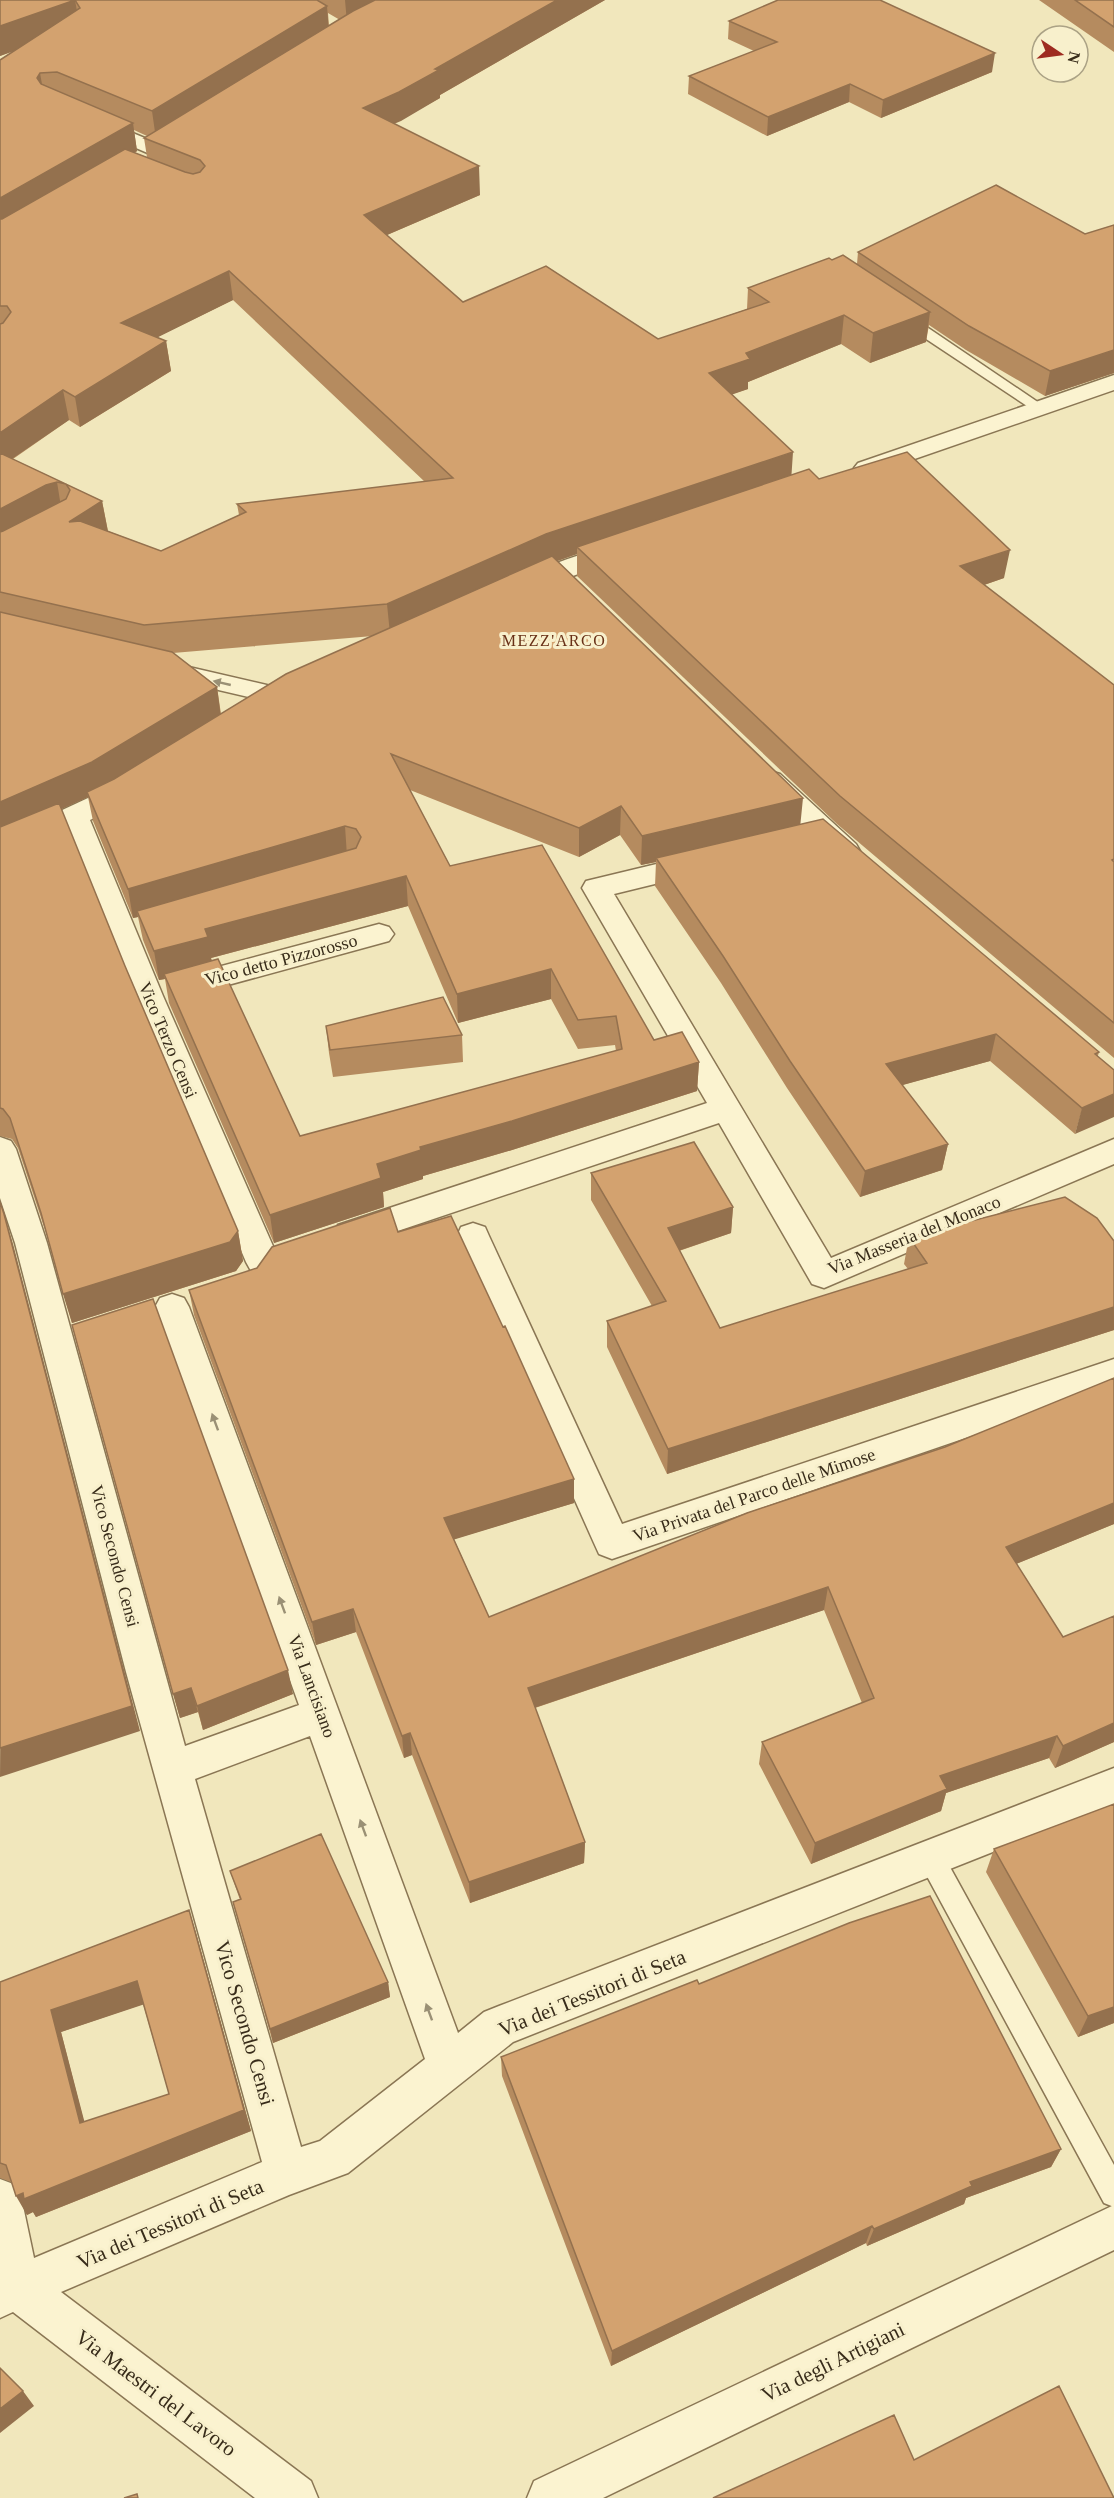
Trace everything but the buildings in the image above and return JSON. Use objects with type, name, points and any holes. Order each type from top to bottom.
[{"type":"street","points":[[75,115],[157,150]]},
{"type":"street","points":[[136,163],[177,138]]},
{"type":"street","points":[[847,474],[1114,382]]},
{"type":"street","points":[[502,596],[556,572],[645,542]]},
{"type":"street","points":[[556,572],[581,596]]},
{"type":"street","points":[[145,664],[289,691],[249,715]]},
{"type":"street","points":[[749,760],[861,864]]},
{"type":"street","points":[[0,850],[109,801],[149,776]]},
{"type":"street","name":"Vico Terzo Censi","points":[[75,817],[134,931],[148,996],[274,1259],[249,1282],[238,1286]]},
{"type":"street","points":[[791,842],[825,833]]},
{"type":"street","name":"Via Masseria del Monaco","points":[[722,858],[596,888],[824,1275],[1114,1152]]},
{"type":"street","name":"Vico detto Pizzorosso","points":[[148,996],[379,934]]},
{"type":"street","points":[[320,1244],[726,1109]]},
{"type":"street","name":"Vico Secondo Censi","points":[[0,1149],[31,1243],[70,1339],[173,1768],[287,2174]]},
{"type":"street","name":"Via Privata del Parco delle Mimose","points":[[473,1236],[612,1543],[1114,1373]]},
{"type":"street","name":"Via Lancisiano","points":[[172,1307],[449,2067]]},
{"type":"street","points":[[173,1768],[322,1714]]},
{"type":"street","name":"Via dei Tessitori di Seta","points":[[9,2292],[287,2174],[333,2158],[499,2027],[1114,1786]]},
{"type":"street","points":[[0,2201],[9,2292]]},
{"type":"street","name":"Via degli Artigiani","points":[[551,2498],[1114,2227]]},
{"type":"street","name":"Via Maestri del Lavoro","points":[[9,2292],[294,2498]]},
{"type":"lane","points":[[888,308],[1041,409]]},
{"type":"lane","points":[[932,1858],[1114,2193]]},
{"type":"district","name":"MEZZ'ARCO","points":[[554,640]]}]
